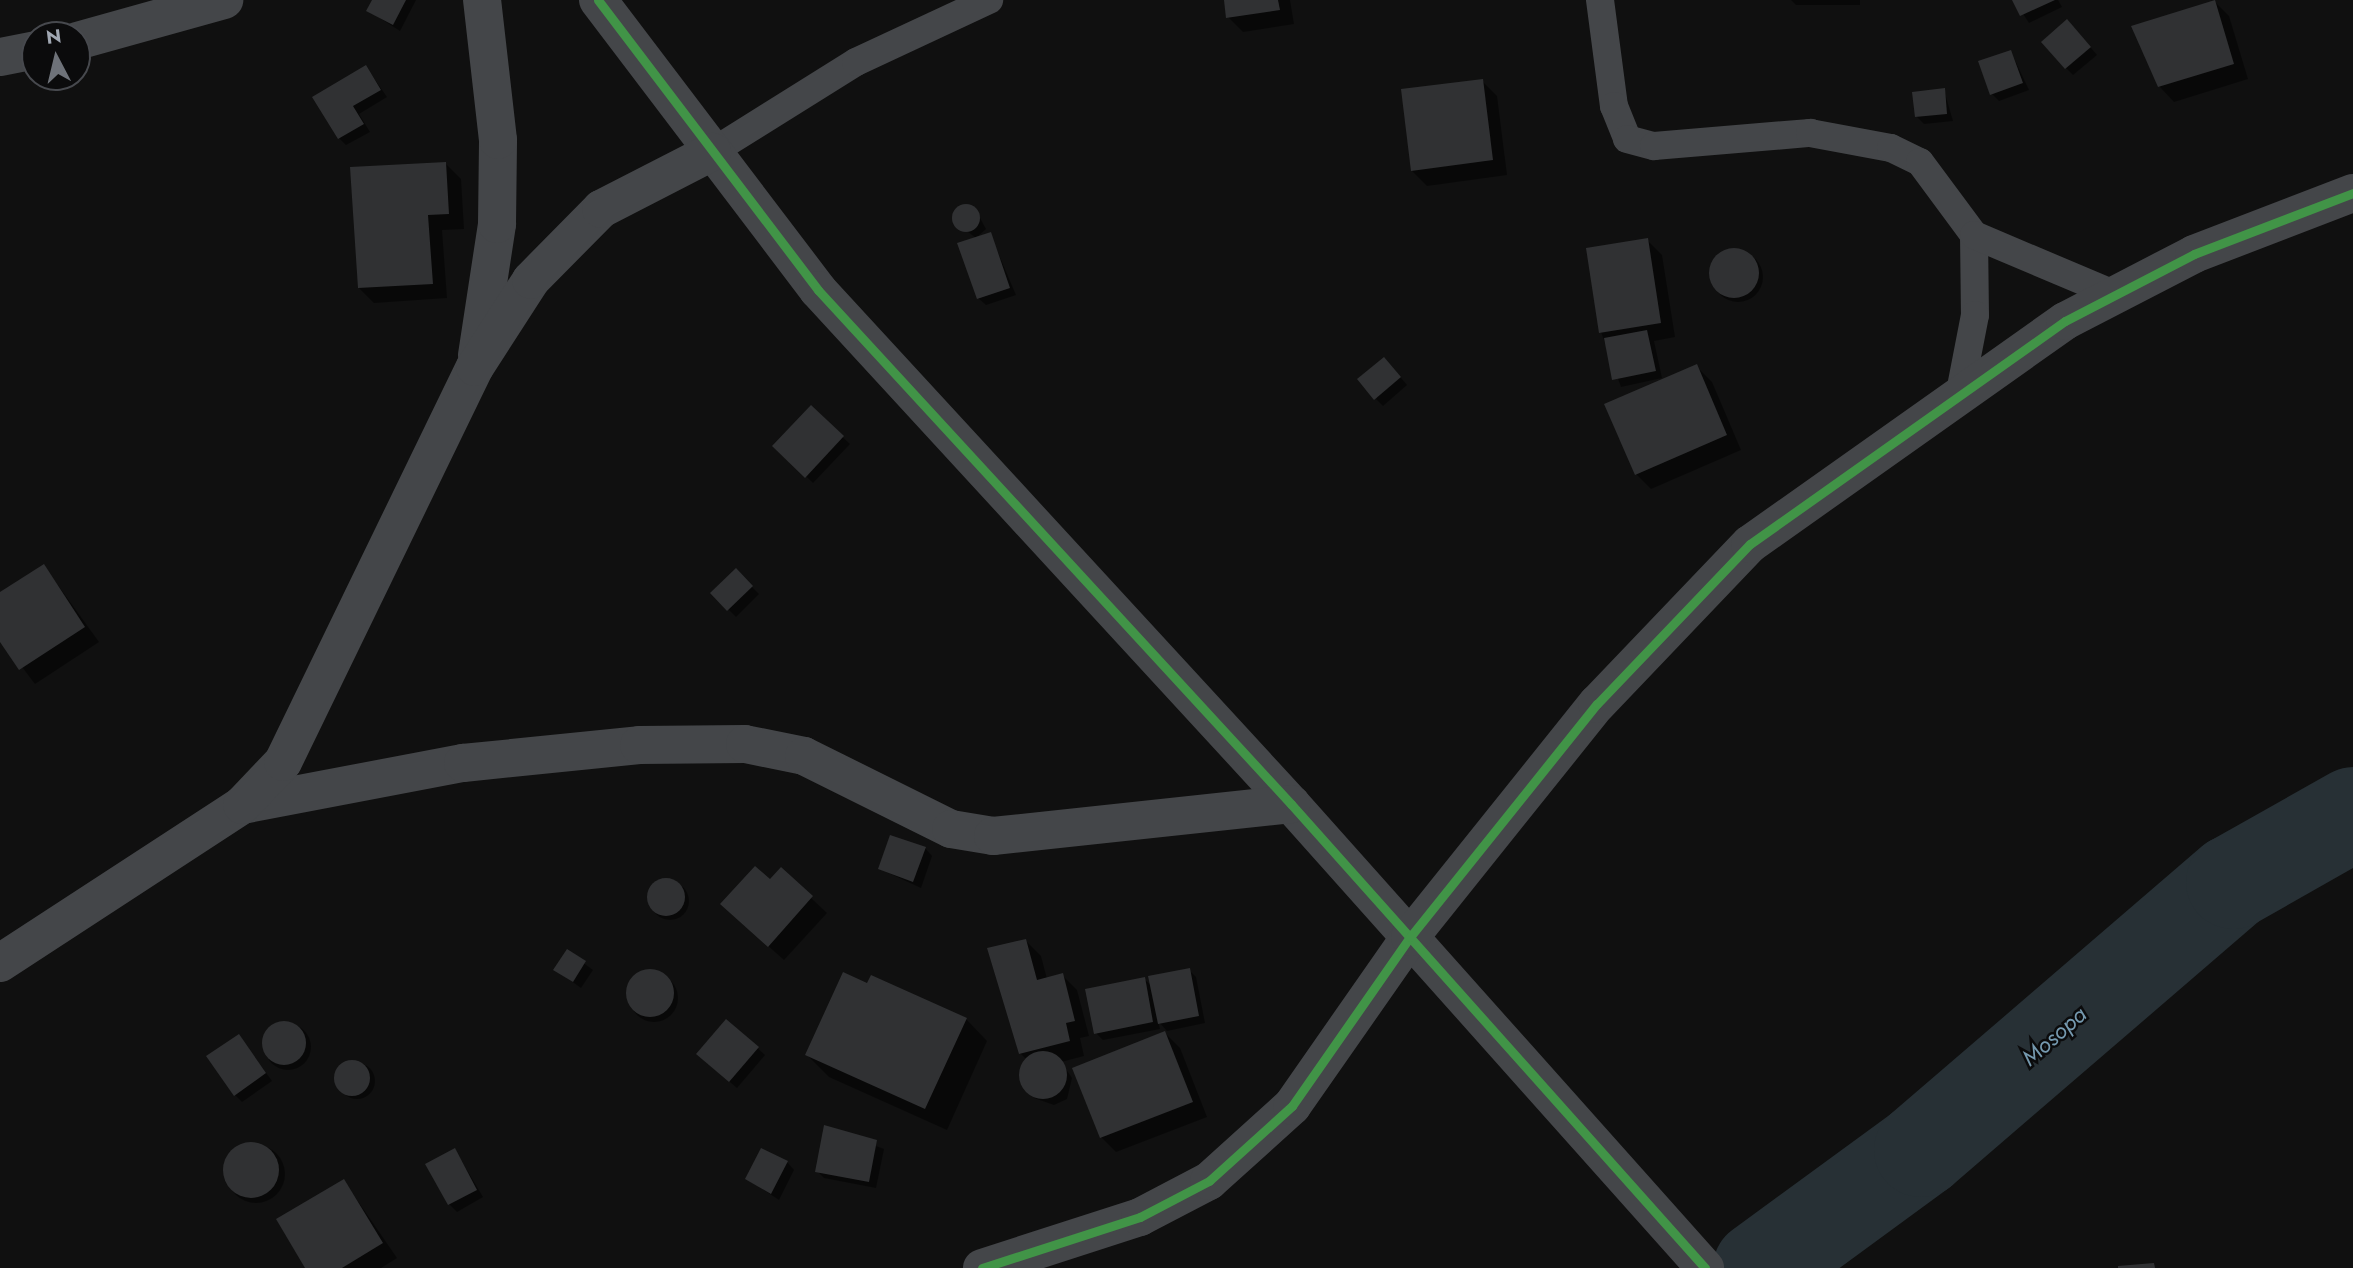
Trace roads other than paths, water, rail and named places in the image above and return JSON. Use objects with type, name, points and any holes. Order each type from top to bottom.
[{"type":"street","points":[[91,37],[223,0]]},
{"type":"street","points":[[475,367],[498,188],[482,0]]},
{"type":"street","points":[[598,0],[818,290],[1291,804],[1705,1268]]},
{"type":"street","points":[[0,57],[21,53]]},
{"type":"street","points":[[0,963],[242,805],[283,762],[330,677],[475,367],[531,280],[601,209],[712,152]]},
{"type":"street","points":[[982,1268],[1073,1244],[1209,1181],[1292,1106],[1410,937],[1672,618],[1750,544],[1961,392],[2116,295],[2194,254],[2353,193]]},
{"type":"street","points":[[242,805],[463,763],[639,745],[745,744],[804,756],[951,829],[993,836],[1291,804]]},
{"type":"lane","points":[[712,152],[856,62],[989,0]]},
{"type":"lane","points":[[1600,0],[1614,106],[1627,139],[1654,146],[1810,133],[1891,148],[1920,162],[1974,236],[2116,295]]},
{"type":"lane","points":[[1961,392],[1975,315],[1974,236]]},
{"type":"waterway","name":"Mosopa","points":[[1760,1268],[1921,1150],[2233,882],[2353,814]]}]
